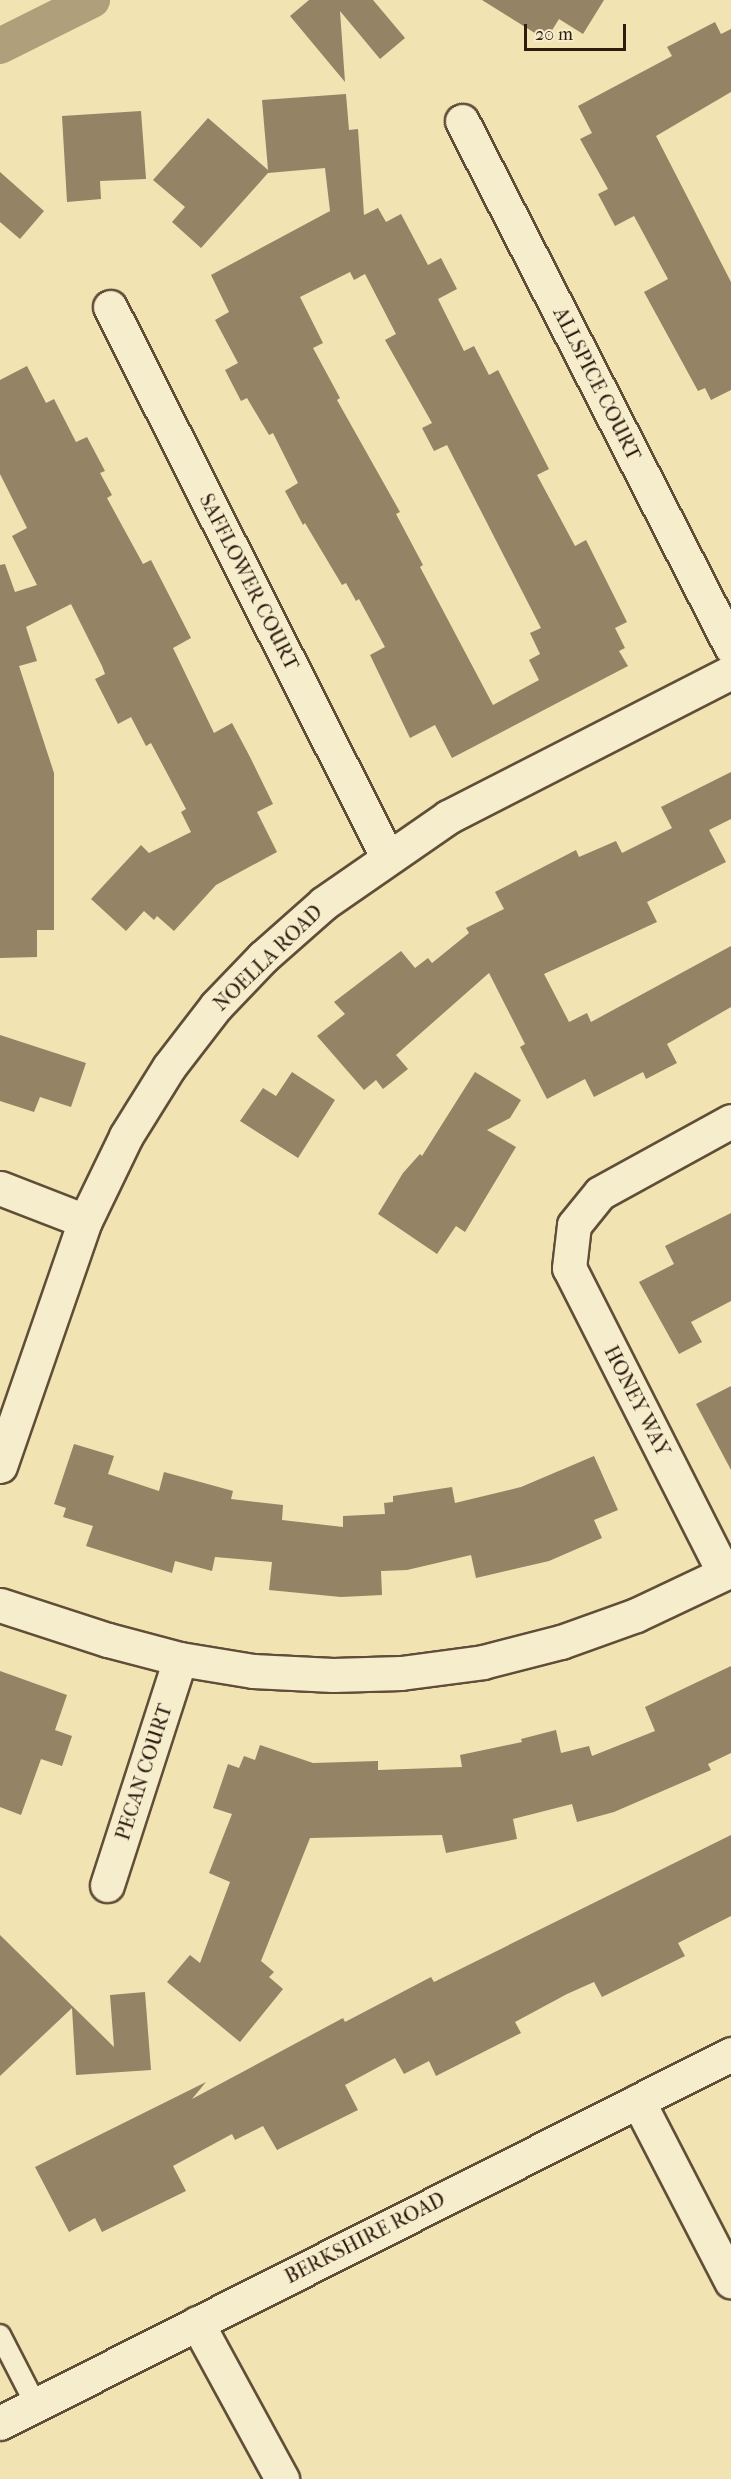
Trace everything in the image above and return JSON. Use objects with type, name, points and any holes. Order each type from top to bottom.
[{"type":"street","name":"ALLSPICE COURT","points":[[462,121],[731,647]]},
{"type":"street","name":"SAFFLOWER COURT","points":[[110,307],[388,858]]},
{"type":"street","name":"NOELLA ROAD","points":[[0,1466],[85,1221],[126,1136],[169,1067],[216,1006],[263,957],[324,903],[448,818],[731,672]]},
{"type":"street","name":"HONEY WAY","points":[[727,1571],[569,1268],[574,1225],[600,1193],[731,1121]]},
{"type":"street","points":[[0,1188],[85,1221]]},
{"type":"street","points":[[0,1605],[108,1640],[180,1659],[253,1671],[333,1675],[401,1673],[483,1662],[561,1642],[636,1615],[727,1571]]},
{"type":"street","name":"PECAN COURT","points":[[107,1886],[180,1659]]},
{"type":"street","name":"BERKSHIRE ROAD","points":[[0,2423],[731,2054]]},
{"type":"street","points":[[638,2101],[731,2281]]},
{"type":"street","points":[[197,2323],[282,2479]]},
{"type":"lane","points":[[0,2335],[36,2405]]},
{"type":"building","points":[[309,0],[373,0],[405,38],[380,59],[340,11],[345,82],[290,16]]},
{"type":"building","points":[[482,0],[604,0],[583,34],[559,19],[546,40]]},
{"type":"building","points":[[715,22],[721,34],[731,29],[731,92],[656,136],[731,282],[731,390],[711,400],[705,388],[698,391],[644,292],[668,279],[634,216],[615,226],[598,194],[608,189],[580,139],[592,133],[578,106],[672,56],[667,47]]},
{"type":"building","points":[[346,94],[349,130],[358,129],[364,215],[378,208],[386,222],[401,214],[428,265],[441,258],[457,289],[438,299],[464,351],[474,346],[489,375],[498,370],[549,469],[537,475],[575,546],[586,540],[627,622],[615,628],[625,648],[619,651],[628,666],[452,758],[435,725],[410,738],[370,655],[385,647],[359,599],[356,601],[346,583],[342,585],[305,523],[303,525],[285,491],[298,483],[273,433],[269,435],[247,398],[241,401],[225,370],[238,363],[215,320],[229,312],[211,275],[330,211],[325,168],[268,173],[201,248],[172,222],[185,207],[153,180],[208,118],[268,170],[262,100]],"holes":[[[350,272],[354,280],[365,274],[396,334],[385,340],[432,423],[422,428],[434,451],[447,445],[541,628],[530,633],[540,654],[529,660],[539,680],[493,705],[420,567],[423,565],[396,514],[400,512],[337,400],[340,398],[313,348],[323,343],[300,297]]]},
{"type":"building","points":[[141,111],[146,179],[100,181],[101,199],[67,202],[62,116]]},
{"type":"building","points":[[0,172],[44,211],[20,239],[0,222]]},
{"type":"building","points":[[27,366],[46,403],[54,399],[76,442],[87,437],[105,471],[100,473],[112,495],[107,498],[143,564],[151,560],[191,638],[173,648],[214,733],[232,723],[273,804],[257,812],[277,852],[216,885],[174,931],[157,916],[154,920],[144,911],[126,931],[91,899],[141,845],[149,853],[191,832],[181,812],[186,809],[151,743],[146,746],[131,717],[118,724],[95,679],[105,674],[102,666],[71,604],[26,627],[37,661],[19,666],[54,773],[54,930],[37,930],[37,957],[0,958],[0,565],[5,564],[15,592],[37,585],[12,536],[27,528],[0,474],[0,380]]},
{"type":"building","points":[[731,772],[731,819],[709,830],[726,862],[647,902],[657,922],[544,974],[569,1022],[587,1013],[591,1022],[731,946],[731,1007],[667,1044],[677,1063],[646,1079],[643,1072],[594,1097],[585,1079],[547,1099],[520,1047],[525,1044],[489,973],[396,1055],[408,1069],[383,1089],[376,1080],[364,1090],[317,1036],[345,1014],[334,1002],[401,951],[415,968],[428,958],[432,963],[469,933],[466,928],[504,909],[495,892],[576,850],[579,857],[616,841],[622,853],[672,828],[661,807]]},
{"type":"building","points":[[0,1035],[86,1063],[71,1107],[40,1097],[34,1112],[0,1101]]},
{"type":"building","points":[[292,1072],[335,1100],[298,1158],[240,1121],[263,1088],[276,1096]]},
{"type":"building","points":[[475,1072],[521,1100],[510,1118],[487,1130],[516,1147],[465,1232],[456,1226],[437,1254],[378,1214],[403,1173],[420,1154],[422,1156]]},
{"type":"building","points":[[731,1213],[731,1301],[691,1322],[702,1342],[679,1354],[639,1282],[674,1264],[665,1246]]},
{"type":"building","points":[[731,1386],[731,1470],[696,1404]]},
{"type":"building","points":[[74,1444],[114,1456],[108,1474],[159,1491],[164,1472],[233,1491],[231,1499],[283,1505],[282,1520],[343,1527],[343,1516],[385,1514],[384,1503],[393,1502],[393,1496],[452,1487],[455,1503],[521,1487],[594,1456],[618,1510],[594,1520],[602,1538],[549,1561],[476,1578],[471,1555],[407,1570],[381,1571],[382,1595],[341,1597],[269,1590],[272,1562],[215,1557],[212,1571],[175,1561],[172,1573],[86,1546],[93,1526],[63,1517],[66,1508],[54,1504]]},
{"type":"building","points":[[731,1666],[731,1753],[708,1764],[711,1770],[614,1812],[577,1822],[572,1804],[513,1819],[517,1839],[446,1853],[442,1835],[310,1838],[261,1961],[274,1972],[269,1977],[283,1989],[240,2042],[167,1982],[190,1955],[200,1963],[230,1882],[209,1873],[232,1814],[213,1808],[228,1764],[239,1768],[244,1756],[255,1760],[260,1745],[313,1763],[378,1761],[378,1770],[462,1767],[460,1755],[522,1742],[521,1739],[556,1730],[561,1753],[589,1746],[592,1756],[655,1731],[645,1707]]},
{"type":"building","points":[[0,1671],[67,1695],[55,1730],[72,1736],[62,1766],[41,1759],[21,1815],[0,1807]]},
{"type":"building","points":[[731,1835],[731,1916],[678,1943],[685,1956],[602,1997],[594,1982],[567,1994],[515,2022],[521,2033],[436,2076],[429,2061],[404,2074],[395,2058],[345,2085],[358,2110],[277,2150],[263,2126],[235,2140],[232,2134],[173,2166],[186,2191],[102,2232],[95,2218],[69,2232],[35,2167],[206,2082],[192,2099],[343,2018],[345,2022],[431,1977],[434,1982]]},
{"type":"building","points":[[0,1935],[114,2047],[110,1995],[145,1992],[151,2070],[76,2075],[72,2008],[0,2076]]},
{"type":"waterway","points":[[0,46],[92,0]]}]
